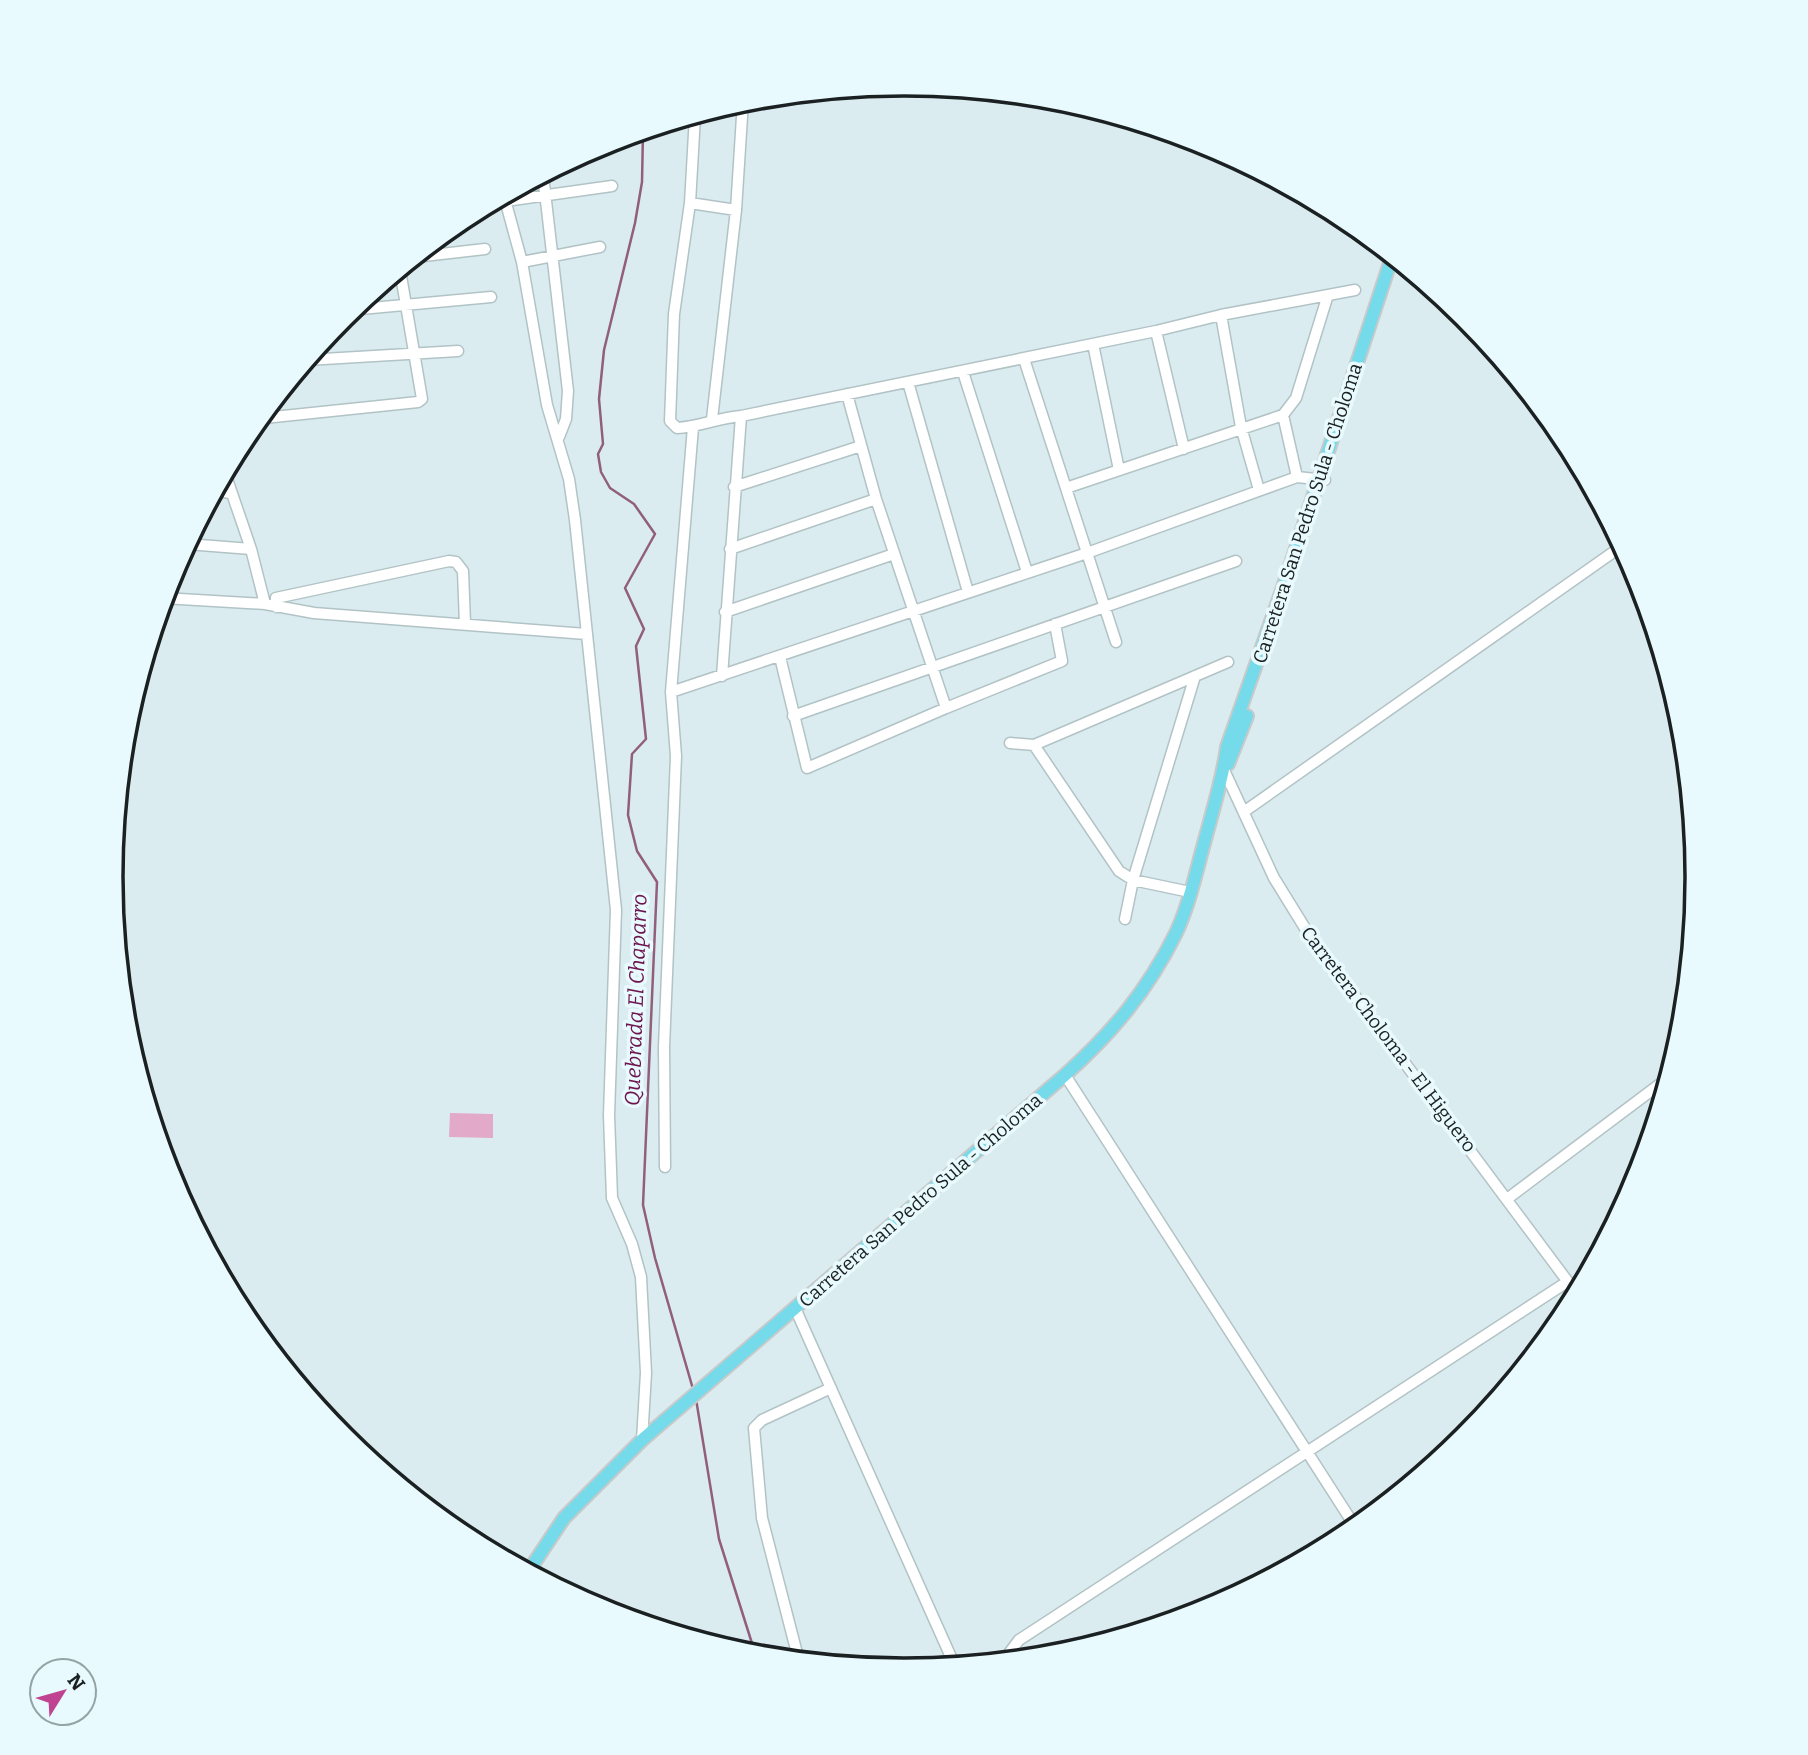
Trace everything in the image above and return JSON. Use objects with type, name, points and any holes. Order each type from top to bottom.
[{"type":"main road","name":"Carretera San Pedro Sula - Choloma","points":[[533,1565],[564,1518],[642,1440],[1065,1075],[1114,1030],[1146,985],[1176,932],[1190,892],[1224,770],[1235,752],[1389,266]]},
{"type":"main road","name":"Carretera San Pedro Sula - Choloma","points":[[1322,480],[1395,270]]},
{"type":"street","points":[[712,419],[736,210],[742,113]]},
{"type":"street","points":[[695,125],[691,203],[674,314],[670,421],[677,428],[693,427],[712,419],[741,416],[963,372],[1221,315],[1327,298],[1355,290]]},
{"type":"street","points":[[543,185],[568,391],[566,419],[559,437]]},
{"type":"street","points":[[520,197],[612,186]]},
{"type":"street","points":[[691,203],[736,210]]},
{"type":"street","points":[[507,205],[522,262],[547,405],[559,437],[571,493],[616,910],[609,1115],[612,1198],[632,1244],[641,1277],[646,1373],[642,1440]]},
{"type":"street","points":[[522,262],[600,247]]},
{"type":"street","points":[[432,255],[485,249]]},
{"type":"street","points":[[273,417],[418,402],[422,395],[402,279]]},
{"type":"street","points":[[369,309],[491,297]]},
{"type":"street","points":[[1066,488],[1283,415],[1296,398],[1327,298]]},
{"type":"street","points":[[1221,315],[1241,427],[1259,491]]},
{"type":"street","points":[[1156,331],[1184,449]]},
{"type":"street","points":[[1093,344],[1119,470]]},
{"type":"street","points":[[319,359],[458,351]]},
{"type":"street","points":[[1024,359],[1116,642]]},
{"type":"street","points":[[963,372],[1027,572]]},
{"type":"street","points":[[908,382],[968,592]]},
{"type":"street","points":[[847,394],[876,499],[946,708]]},
{"type":"street","points":[[1283,415],[1297,477]]},
{"type":"street","points":[[722,676],[741,416]]},
{"type":"street","points":[[665,1167],[664,1047],[676,756],[671,692],[693,427]]},
{"type":"street","points":[[734,487],[861,446]]},
{"type":"street","points":[[671,692],[1087,553],[1297,477],[1322,480]]},
{"type":"street","points":[[228,485],[251,549],[265,604]]},
{"type":"street","points":[[224,492],[231,493]]},
{"type":"street","points":[[730,549],[876,499]]},
{"type":"street","points":[[197,545],[251,549]]},
{"type":"street","points":[[1245,811],[1614,552]]},
{"type":"street","points":[[725,612],[894,554]]},
{"type":"street","points":[[276,607],[276,598],[449,561],[456,562],[463,571],[464,624]]},
{"type":"street","points":[[793,716],[1236,561]]},
{"type":"street","points":[[174,599],[265,604],[314,613],[586,634]]},
{"type":"street","points":[[780,657],[807,768],[1062,660],[1055,624]]},
{"type":"street","points":[[1010,743],[1034,745],[1228,662]]},
{"type":"street","points":[[1125,919],[1133,880],[1195,676]]},
{"type":"street","points":[[1034,745],[1119,872],[1133,880],[1190,892]]},
{"type":"street","name":"Carretera Choloma - El Higuero","points":[[1224,770],[1274,878],[1308,933],[1570,1286]]},
{"type":"street","points":[[1065,1075],[1350,1519]]},
{"type":"street","points":[[1507,1199],[1657,1086]]},
{"type":"street","points":[[1011,1651],[1019,1640],[1567,1282]]},
{"type":"street","points":[[795,1308],[951,1657]]},
{"type":"street","points":[[796,1651],[762,1518],[754,1428],[762,1420],[831,1388]]},
{"type":"shaded area","points":[[450,1113],[493,1114],[493,1138],[449,1137]]},
{"type":"waterway","name":"Quebrada El Chaparro","points":[[643,142],[642,182],[635,223],[604,350],[599,399],[603,444],[598,454],[601,472],[610,488],[634,504],[655,534],[625,588],[644,629],[636,646],[646,739],[632,754],[628,815],[637,851],[657,882],[643,1205],[655,1258],[693,1389]]},
{"type":"waterway","name":"Quebrada El Chaparro","points":[[696,1399],[719,1539],[752,1644]]}]
